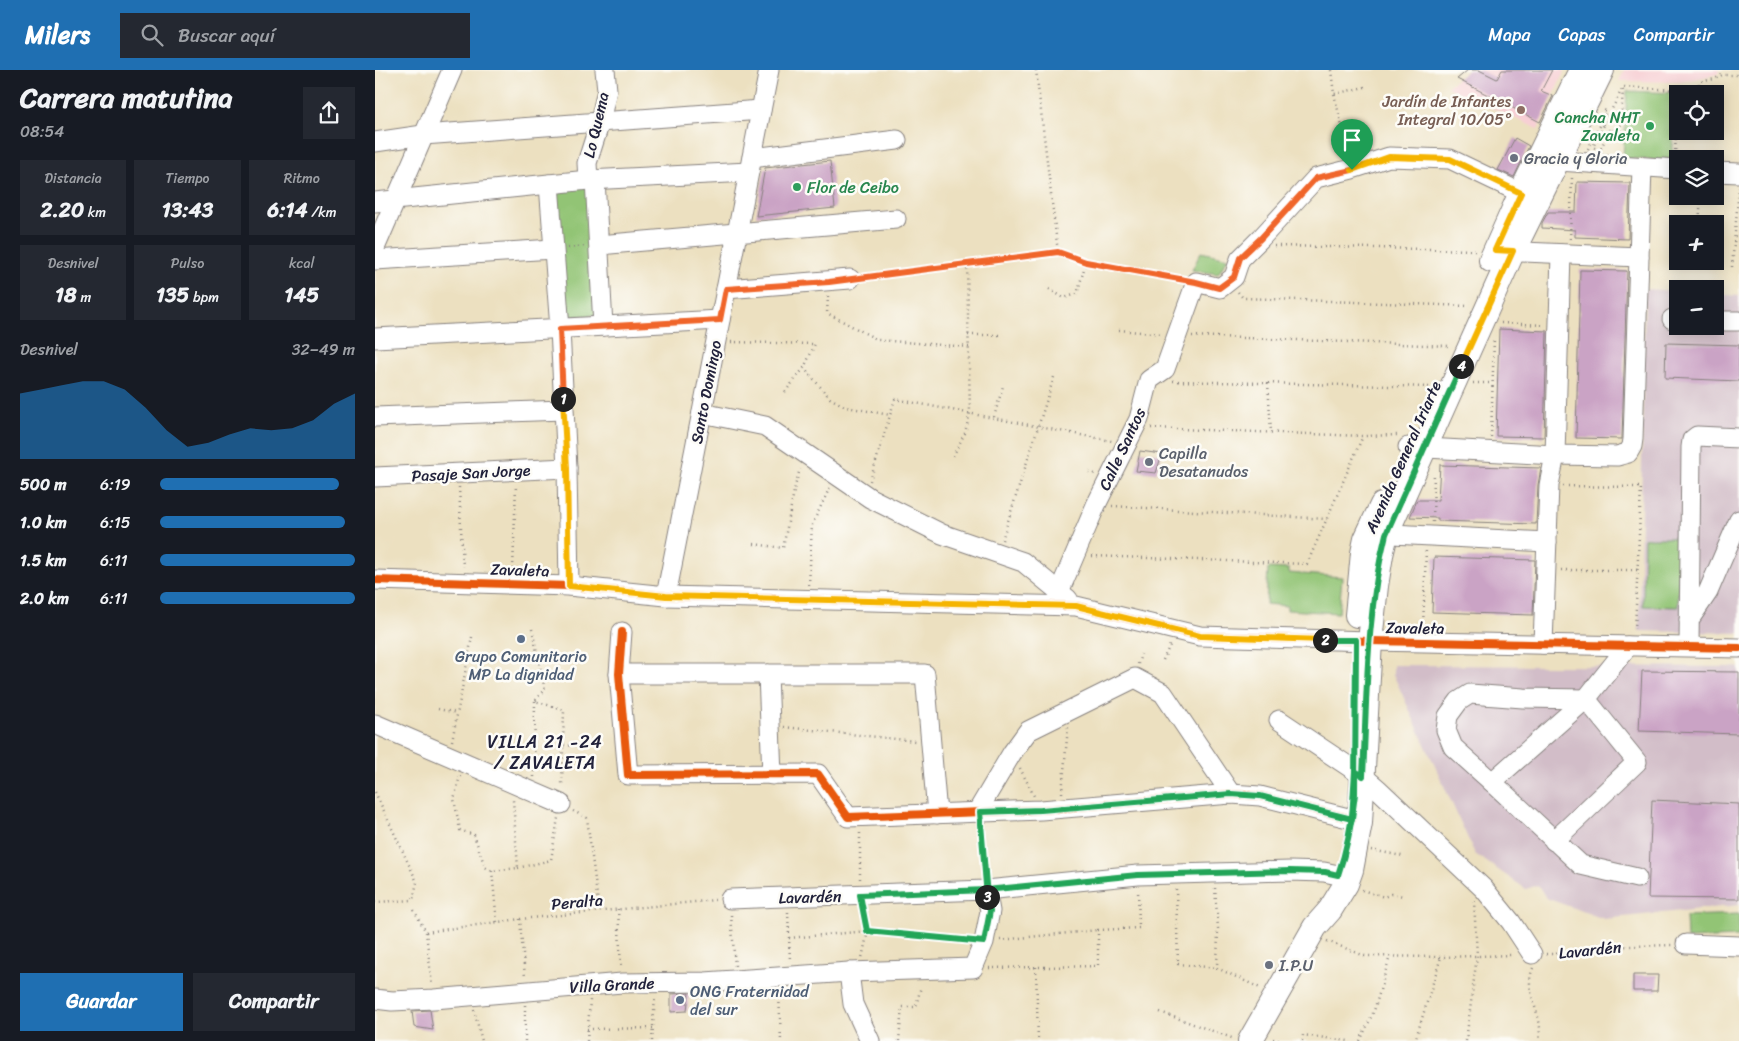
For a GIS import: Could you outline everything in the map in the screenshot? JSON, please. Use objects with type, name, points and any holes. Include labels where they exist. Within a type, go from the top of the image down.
[{"type":"main road","name":"Avenida General Iriarte","points":[[1504,251],[1547,160],[1581,70]]},
{"type":"main road","name":"Avenida General Iriarte","points":[[1250,1041],[1313,931],[1331,910],[1356,848],[1360,823],[1359,773],[1363,641],[1361,565],[1366,539],[1378,533],[1482,317],[1521,193],[1547,160],[1602,70]]},
{"type":"main road","name":"Avenida General Iriarte","points":[[1420,444],[1434,388],[1453,346],[1482,317]]},
{"type":"main road","name":"Avenida General Iriarte","points":[[1342,879],[1359,773]]},
{"type":"street","points":[[375,248],[452,70]]},
{"type":"street","name":"Lo Quema","points":[[603,326],[599,245],[591,179],[587,163],[600,122],[607,90],[605,70]]},
{"type":"street","name":"Santo Domingo","points":[[666,596],[769,70]]},
{"type":"street","points":[[375,142],[423,135],[761,110]]},
{"type":"street","points":[[375,202],[591,179],[750,165],[897,140]]},
{"type":"street","points":[[1149,380],[1165,370],[1196,282],[1219,288],[1234,277],[1240,258],[1316,178],[1352,170],[1389,157],[1450,159],[1521,193]]},
{"type":"street","points":[[1547,160],[1669,169]]},
{"type":"street","points":[[1420,444],[1555,455],[1622,456],[1631,450],[1633,439],[1642,167]]},
{"type":"street","points":[[1724,172],[1739,173]]},
{"type":"street","points":[[549,184],[560,329],[567,468],[569,586]]},
{"type":"street","points":[[599,245],[896,219]]},
{"type":"street","points":[[375,260],[553,249]]},
{"type":"street","points":[[1504,251],[1639,257]]},
{"type":"street","points":[[1543,644],[1549,485],[1555,455],[1559,325],[1565,254]]},
{"type":"street","points":[[726,289],[850,280]]},
{"type":"street","points":[[375,338],[720,320]]},
{"type":"street","points":[[1724,321],[1739,322]]},
{"type":"street","name":"Calle Santos","points":[[1059,592],[1095,505],[1139,419],[1149,380]]},
{"type":"street","points":[[375,417],[563,410]]},
{"type":"street","points":[[701,413],[765,426],[865,495],[942,534],[1023,562],[1076,606]]},
{"type":"street","points":[[1689,646],[1691,447],[1693,440],[1697,436],[1739,438]]},
{"type":"street","name":"Pasaje San Jorge","points":[[375,477],[567,468]]},
{"type":"street","points":[[1689,620],[1708,592],[1739,520]]},
{"type":"street","points":[[1378,533],[1547,542]]},
{"type":"street","name":"Zavaleta","points":[[375,580],[569,586],[666,596],[1076,606],[1200,636],[1543,644],[1631,638],[1689,646],[1739,648]]},
{"type":"street","points":[[622,632],[619,674],[628,775],[818,774],[847,817],[1041,810],[1231,794],[1260,796],[1352,819]]},
{"type":"street","points":[[1492,782],[1585,699],[1631,638]]},
{"type":"street","points":[[619,674],[925,674],[937,814]]},
{"type":"street","points":[[768,674],[772,775]]},
{"type":"street","points":[[979,812],[1028,731],[1135,678],[1163,693],[1231,794]]},
{"type":"street","points":[[1554,841],[1637,762],[1585,699],[1523,698],[1470,694],[1459,701],[1448,716],[1446,730],[1453,747],[1492,782],[1554,841],[1581,865],[1637,878]]},
{"type":"street","points":[[1279,720],[1359,773],[1484,889],[1511,922],[1533,961]]},
{"type":"street","points":[[375,724],[561,804]]},
{"type":"street","name":"Lavardén","points":[[730,899],[986,890],[1138,875],[1213,872],[1311,871],[1331,873],[1342,879]]},
{"type":"street","points":[[973,968],[984,942],[990,911],[986,890]]},
{"type":"street","points":[[1686,944],[1739,946]]},
{"type":"street","name":"Villa Grande","points":[[375,999],[392,1001],[434,999],[622,983],[705,982],[854,972],[973,968]]},
{"type":"street","points":[[854,972],[853,1004],[869,1041]]},
{"type":"path","points":[[1036,70],[1058,252]]},
{"type":"path","points":[[1331,70],[1333,94],[1352,170]]},
{"type":"path","points":[[1699,85],[1699,82],[1715,80],[1722,75],[1739,75]]},
{"type":"path","points":[[1333,94],[1365,87]]},
{"type":"path","points":[[1623,87],[1669,90]]},
{"type":"path","points":[[1565,254],[1573,172],[1581,163],[1623,87]]},
{"type":"path","points":[[1607,111],[1593,147],[1600,150],[1611,128],[1621,133],[1623,87]]},
{"type":"path","points":[[1733,267],[1739,183]]},
{"type":"path","points":[[553,249],[599,245]]},
{"type":"path","points":[[1253,246],[1504,251]]},
{"type":"path","points":[[850,280],[1058,252],[1086,262],[1196,282]]},
{"type":"path","points":[[1049,289],[1065,298],[1077,294],[1086,262]]},
{"type":"path","points":[[953,456],[965,433],[970,413],[967,264]]},
{"type":"path","points":[[1230,280],[1243,298],[1559,325]]},
{"type":"path","points":[[829,282],[827,313],[878,340],[969,347]]},
{"type":"path","points":[[1482,317],[1490,451]]},
{"type":"path","points":[[1119,330],[1177,336],[1453,346]]},
{"type":"path","points":[[968,335],[1003,335]]},
{"type":"path","points":[[716,342],[815,344],[804,368],[785,392]]},
{"type":"path","points":[[804,368],[830,398],[846,407],[890,415]]},
{"type":"path","points":[[998,553],[1054,377]]},
{"type":"path","points":[[1149,380],[1434,388]]},
{"type":"path","points":[[1268,383],[1271,432]]},
{"type":"path","points":[[994,418],[1003,386]]},
{"type":"path","points":[[865,495],[895,399],[1038,426],[1130,436],[1271,432],[1363,436],[1420,444],[1429,536],[1422,642]]},
{"type":"path","points":[[1075,555],[1307,564],[1363,436]]},
{"type":"path","points":[[754,544],[783,548],[795,486],[805,453]]},
{"type":"path","points":[[513,583],[516,471]]},
{"type":"path","points":[[459,473],[463,582]]},
{"type":"path","points":[[809,600],[812,525],[836,475]]},
{"type":"path","points":[[1549,485],[1641,487],[1631,638]]},
{"type":"path","points":[[1095,505],[1327,519]]},
{"type":"path","points":[[1545,570],[1637,570]]},
{"type":"path","points":[[532,629],[545,690],[535,701],[534,793]]},
{"type":"path","points":[[472,637],[457,713],[457,759],[454,799],[460,830],[474,835],[485,867],[492,871],[518,868],[551,860],[561,804],[564,745],[563,710],[535,701]]},
{"type":"path","points":[[439,709],[457,713]]},
{"type":"path","points":[[1061,808],[1070,710]]},
{"type":"path","points":[[770,725],[931,743]]},
{"type":"path","points":[[564,745],[592,746]]},
{"type":"path","points":[[1013,753],[1041,810]]},
{"type":"path","points":[[512,783],[518,868]]},
{"type":"path","points":[[375,792],[417,882],[413,900],[375,902]]},
{"type":"path","points":[[561,804],[587,818],[599,911]]},
{"type":"path","points":[[979,812],[986,890]]},
{"type":"path","points":[[854,972],[867,931],[860,895],[860,817]]},
{"type":"path","points":[[1356,848],[1402,856]]},
{"type":"path","points":[[492,871],[497,922]]},
{"type":"path","points":[[1213,872],[1218,928],[1217,968]]},
{"type":"path","points":[[789,938],[867,931],[984,942],[1098,930],[1139,928],[1138,875]]},
{"type":"path","points":[[1175,875],[1178,964],[1217,968],[1276,995]]},
{"type":"path","points":[[1342,879],[1384,896],[1391,894],[1404,896]]},
{"type":"path","points":[[781,1041],[789,938],[788,898]]},
{"type":"path","points":[[1466,1041],[1477,956],[1474,898]]},
{"type":"path","points":[[730,899],[736,980]]},
{"type":"path","points":[[618,909],[622,983]]},
{"type":"path","points":[[414,910],[426,932],[434,999]]},
{"type":"path","points":[[520,919],[526,990],[525,1041]]},
{"type":"path","points":[[973,968],[1098,966],[1098,930]]},
{"type":"path","points":[[1360,1041],[1374,1011],[1390,956]]},
{"type":"path","points":[[1420,1041],[1416,1040],[1441,957]]},
{"type":"path","points":[[1533,961],[1529,977],[1540,1024],[1539,1041]]},
{"type":"path","points":[[1036,967],[1038,1041]]},
{"type":"path","points":[[899,1041],[902,1007],[915,1007],[926,970]]},
{"type":"path","points":[[652,1041],[656,983]]},
{"type":"path","points":[[587,1041],[591,986]]},
{"type":"path","points":[[471,996],[483,1041]]},
{"type":"path","points":[[1160,1012],[1241,1041]]},
{"type":"path","points":[[587,1029],[653,1028]]},
{"type":"path","points":[[1302,1041],[1303,1036],[1349,1041]]},
{"type":"shaded area","name":"Jardín de Infantes Integral 10/05°","points":[[1468,70],[1565,70],[1538,129],[1447,87]]},
{"type":"shaded area","points":[[1624,70],[1719,70],[1718,74],[1681,82],[1619,81]]},
{"type":"shaded area","points":[[1645,289],[1669,290],[1669,335],[1724,335],[1724,295],[1739,296],[1739,633],[1639,631]]},
{"type":"shaded area","points":[[1393,665],[1739,667],[1739,905],[1604,919],[1546,898],[1538,885],[1526,889],[1475,854],[1393,674]]},
{"type":"green space","name":"Cancha NHT Zavaleta","points":[[1627,91],[1669,93],[1669,140],[1673,140],[1673,150],[1669,150],[1669,161],[1623,158]]},
{"type":"green space","points":[[592,185],[599,315],[564,317],[555,188]]},
{"type":"green space","points":[[1201,252],[1228,258],[1218,274],[1192,270]]},
{"type":"green space","points":[[1644,538],[1679,538],[1678,607],[1643,606]]},
{"type":"green space","points":[[1268,568],[1289,569],[1289,573],[1342,577],[1339,613],[1287,610],[1287,606],[1266,604]]},
{"type":"green space","points":[[1739,914],[1739,937],[1687,939],[1686,916]]},
{"type":"building","name":"Jardín de Infantes Integral 10/05°","points":[[1468,70],[1479,70],[1497,79],[1502,70],[1552,70],[1541,91],[1553,96],[1540,122],[1457,79]]},
{"type":"building","name":"Gracia y Gloria","points":[[1515,138],[1529,146],[1514,177],[1498,170]]},
{"type":"building","name":"Flor de Ceibo","points":[[830,161],[835,208],[756,216],[765,168]]},
{"type":"building","points":[[1577,182],[1630,183],[1628,239],[1575,237],[1575,230],[1542,228],[1542,223],[1548,212],[1576,212]]},
{"type":"building","points":[[1580,270],[1627,271],[1622,439],[1576,438]]},
{"type":"building","points":[[1499,329],[1547,331],[1544,437],[1496,436]]},
{"type":"building","points":[[1666,343],[1739,345],[1739,381],[1665,378]]},
{"type":"building","name":"Capilla Desatanudos","points":[[1140,451],[1162,454],[1156,473],[1136,471]]},
{"type":"building","points":[[1440,465],[1541,468],[1536,524],[1438,521],[1438,518],[1410,517],[1417,500],[1438,500]]},
{"type":"building","points":[[1434,557],[1535,560],[1533,615],[1432,612]]},
{"type":"building","points":[[1642,671],[1739,672],[1739,734],[1639,731]]},
{"type":"building","points":[[1652,800],[1739,804],[1739,899],[1648,898]]},
{"type":"building","points":[[1633,975],[1658,975],[1657,991],[1633,991]]},
{"type":"building","name":"ONG Fraternidad del sur","points":[[689,993],[687,1011],[671,1012],[671,994]]},
{"type":"building","points":[[430,1010],[433,1030],[414,1027],[412,1011]]},
{"type":"cycle path","points":[[375,580],[569,586],[666,596],[1076,606],[1200,636],[1739,648]]},
{"type":"cycle path","points":[[622,632],[619,674],[628,775],[818,774],[848,817],[1041,810],[1231,794],[1260,796],[1352,819]]},
{"type":"place","name":"Jardín de Infantes Integral 10/05°","points":[[1521,110]]},
{"type":"place","name":"Cancha NHT Zavaleta","points":[[1650,126]]},
{"type":"place","name":"Gracia y Gloria","points":[[1514,158]]},
{"type":"place","name":"Flor de Ceibo","points":[[797,187]]},
{"type":"place","name":"Capilla Desatanudos","points":[[1149,462]]},
{"type":"place","name":"Grupo Comunitario MP La dignidad","points":[[521,639]]},
{"type":"place","name":"I.P.U","points":[[1269,965]]},
{"type":"place","name":"ONG Fraternidad del sur","points":[[680,1000]]},
{"type":"district","name":"VILLA 21 -24 / ZAVALETA","points":[[545,752]]},
{"type":"route","points":[[1352,170],[1316,178],[1240,258],[1234,277],[1219,288],[1086,262],[1058,252],[829,282],[726,289],[720,320],[560,329],[567,468],[569,586],[666,596],[1076,606],[1200,636],[1356,640],[1355,771],[1355,794],[1352,819],[1347,847],[1338,875],[1311,871],[1138,875],[986,890],[860,895],[867,931],[984,942],[990,911],[986,890],[980,812],[1041,810],[1245,794],[1352,819],[1355,771],[1363,776],[1370,641],[1376,586],[1386,534],[1513,251],[1495,250],[1521,193],[1450,159],[1389,157],[1352,170]]}]
